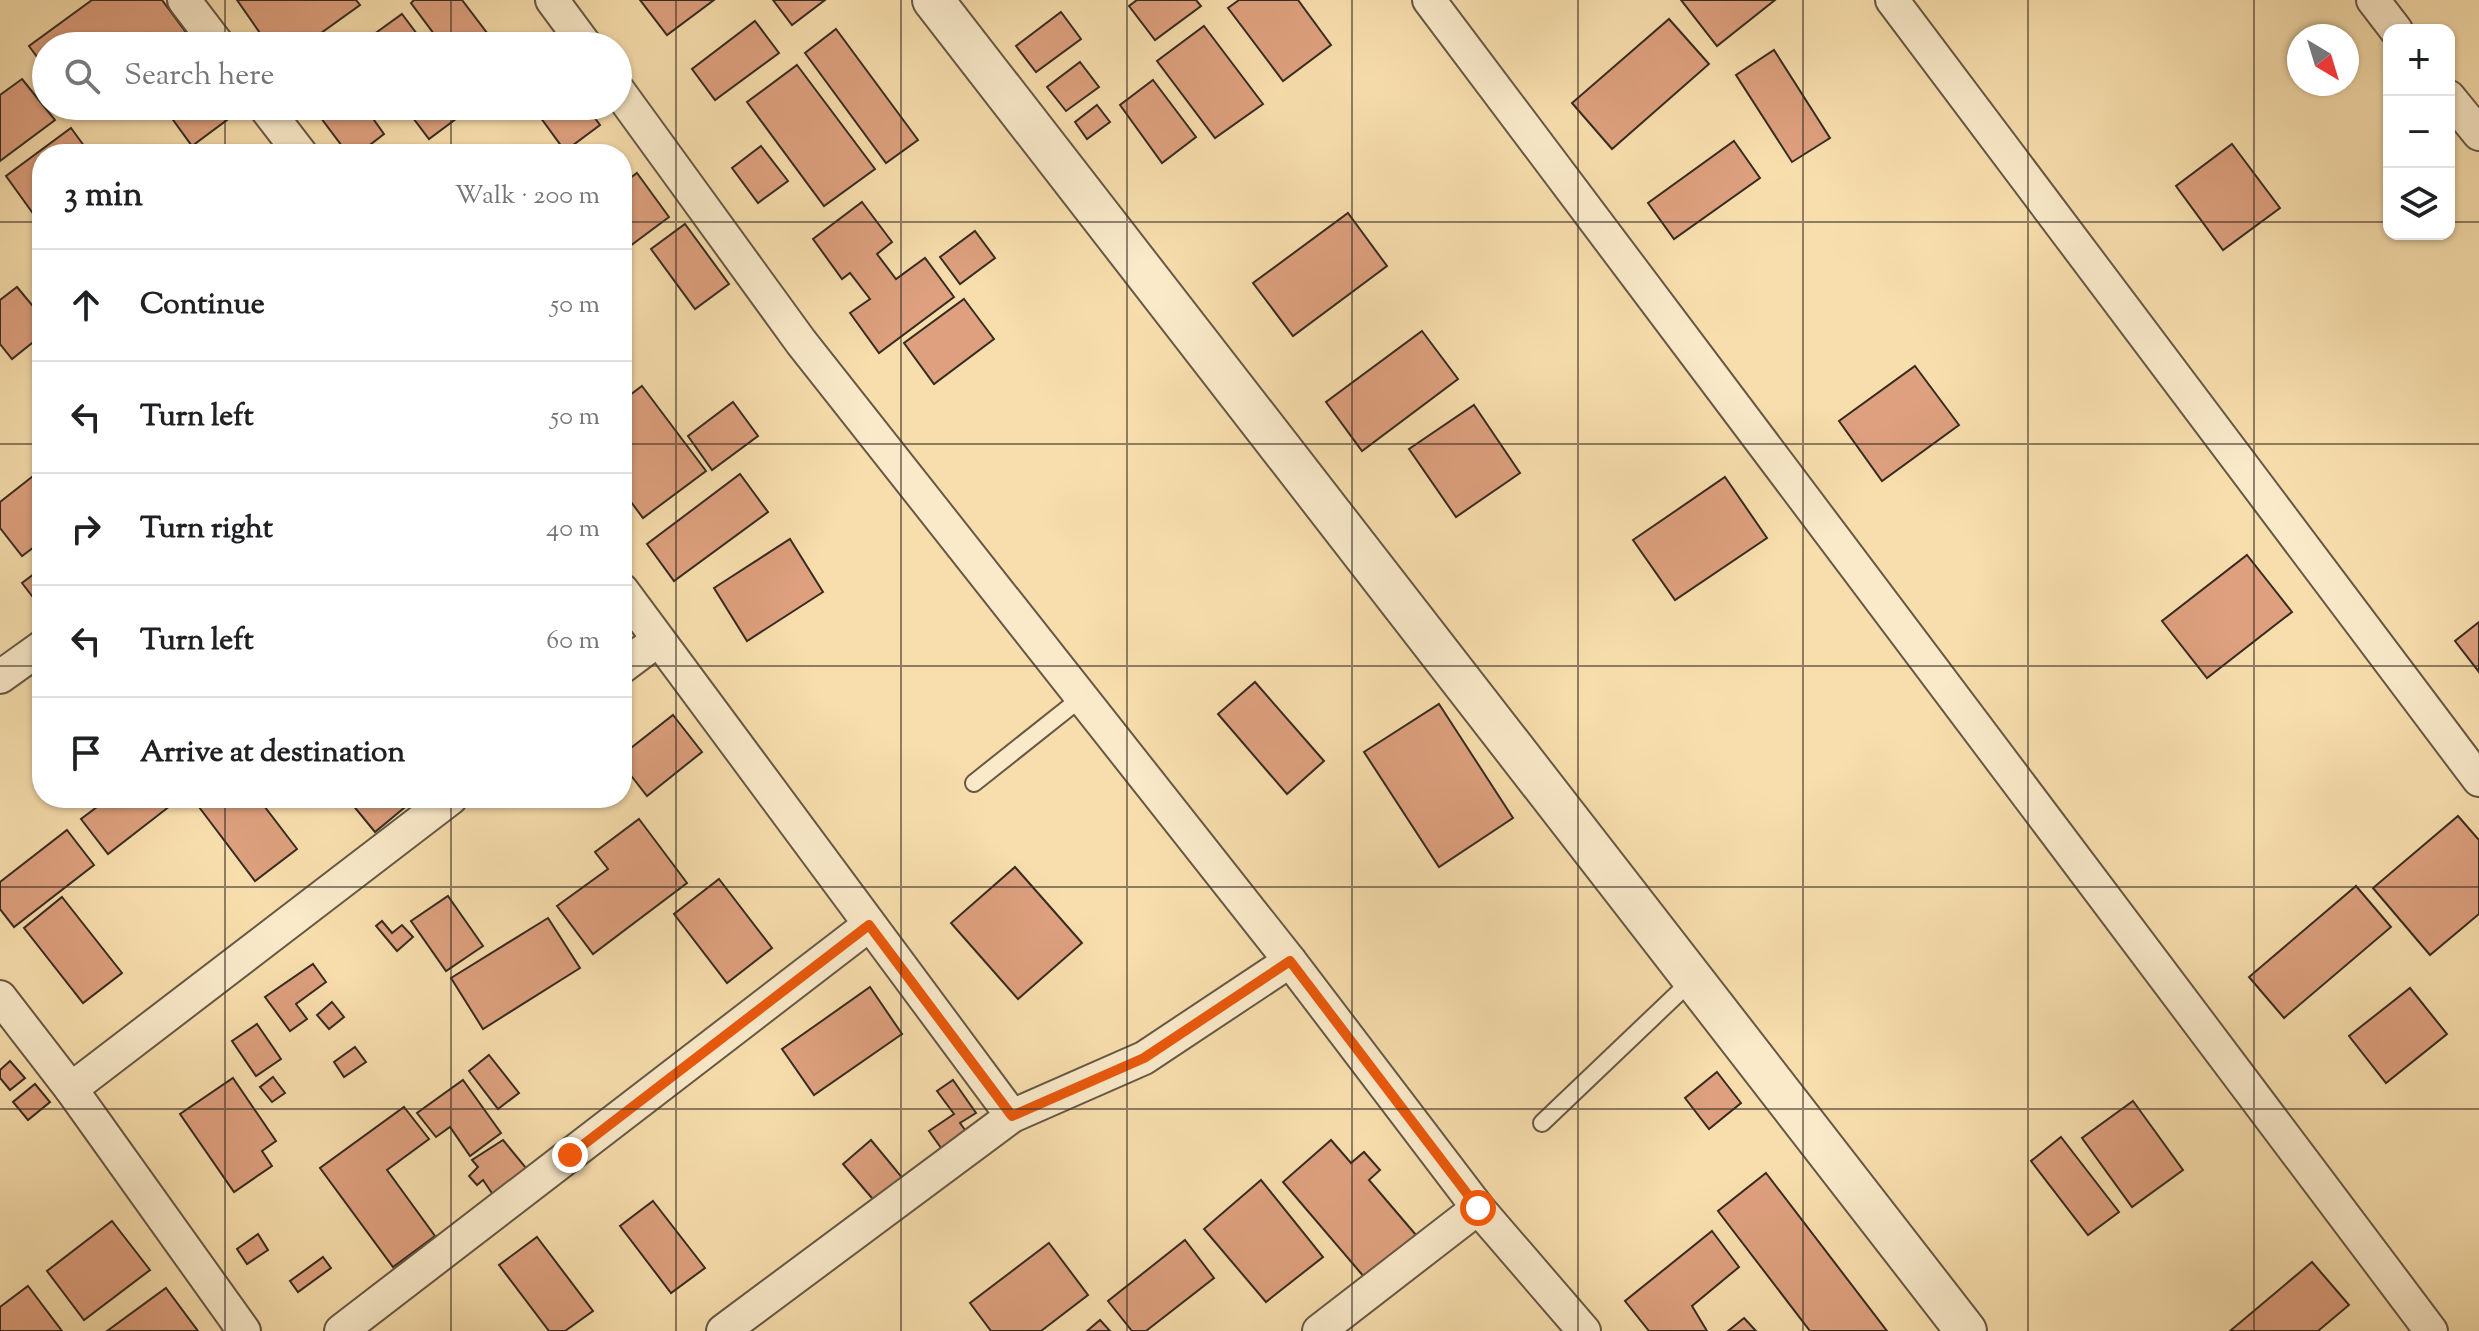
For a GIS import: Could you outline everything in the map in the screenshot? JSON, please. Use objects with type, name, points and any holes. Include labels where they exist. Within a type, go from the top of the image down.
[{"type":"street","points":[[184,0],[208,32]]},
{"type":"street","points":[[552,0],[576,32]]},
{"type":"street","points":[[933,0],[1966,1331]]},
{"type":"street","points":[[1429,0],[2431,1331]]},
{"type":"street","points":[[1892,0],[2479,780]]},
{"type":"street","points":[[2373,0],[2391,24]]},
{"type":"street","points":[[632,109],[801,342],[1290,961],[1478,1208],[1584,1331]]},
{"type":"street","points":[[275,120],[293,144]]},
{"type":"street","points":[[632,604],[1012,1116]]},
{"type":"street","points":[[632,660],[658,640]]},
{"type":"street","points":[[0,677],[32,654]]},
{"type":"street","points":[[71,1089],[438,808]]},
{"type":"street","points":[[341,1331],[869,925]]},
{"type":"street","points":[[723,1331],[1012,1116],[1144,1058],[1290,961]]},
{"type":"street","points":[[0,997],[71,1089],[244,1331]]},
{"type":"street","points":[[1319,1331],[1478,1208]]},
{"type":"lane","points":[[974,783],[1081,698]]},
{"type":"lane","points":[[1542,1123],[1693,979]]},
{"type":"building","points":[[92,0],[162,0],[186,32],[48,32]]},
{"type":"building","points":[[237,0],[356,0],[360,5],[322,32],[259,32]]},
{"type":"building","points":[[414,0],[462,0],[486,32],[433,32],[411,3]]},
{"type":"building","points":[[640,0],[714,0],[667,35]]},
{"type":"building","points":[[773,0],[825,0],[792,25]]},
{"type":"building","points":[[1137,0],[1196,0],[1201,6],[1155,40],[1129,6]]},
{"type":"building","points":[[1239,0],[1298,0],[1331,45],[1283,81],[1228,8]]},
{"type":"building","points":[[1681,0],[1775,0],[1717,46]]},
{"type":"building","points":[[1061,12],[1081,39],[1036,72],[1016,46]]},
{"type":"building","points":[[402,14],[416,32],[377,32]]},
{"type":"building","points":[[1669,19],[1709,64],[1612,149],[1572,103]]},
{"type":"building","points":[[755,21],[779,53],[715,100],[692,69]]},
{"type":"building","points":[[1204,26],[1263,104],[1215,138],[1157,61]]},
{"type":"building","points":[[836,29],[918,140],[886,163],[805,53]]},
{"type":"building","points":[[1774,50],[1830,138],[1792,162],[1736,75]]},
{"type":"building","points":[[1080,62],[1099,87],[1066,111],[1047,87]]},
{"type":"building","points":[[797,65],[875,169],[824,206],[747,102]]},
{"type":"building","points":[[22,79],[32,91],[32,120],[55,120],[0,161],[0,95]]},
{"type":"building","points":[[1153,80],[1196,137],[1162,163],[1120,105]]},
{"type":"building","points":[[1097,105],[1110,122],[1087,139],[1075,122]]},
{"type":"building","points":[[173,120],[227,120],[195,144],[191,144]]},
{"type":"building","points":[[322,120],[374,120],[384,134],[371,144],[340,144]]},
{"type":"building","points":[[415,120],[455,120],[429,139]]},
{"type":"building","points":[[542,120],[596,120],[600,125],[574,144],[560,144]]},
{"type":"building","points":[[71,128],[83,144],[49,144]]},
{"type":"building","points":[[1734,141],[1760,178],[1674,239],[1648,203]]},
{"type":"building","points":[[2232,144],[2280,208],[2223,250],[2176,186]]},
{"type":"building","points":[[761,146],[788,181],[758,203],[732,168]]},
{"type":"building","points":[[32,157],[32,212],[6,176]]},
{"type":"building","points":[[637,173],[669,217],[632,245],[632,177]]},
{"type":"building","points":[[862,202],[892,242],[877,254],[896,279],[925,258],[954,297],[879,353],[850,313],[870,299],[850,273],[842,279],[813,239]]},
{"type":"building","points":[[1348,213],[1387,266],[1293,336],[1253,283]]},
{"type":"building","points":[[685,224],[729,284],[695,309],[651,249]]},
{"type":"building","points":[[975,231],[995,258],[960,284],[940,257]]},
{"type":"building","points":[[17,287],[32,305],[32,343],[12,359],[0,344],[0,300]]},
{"type":"building","points":[[964,299],[994,339],[934,384],[904,343]]},
{"type":"building","points":[[1422,331],[1458,379],[1362,451],[1326,402]]},
{"type":"building","points":[[1915,366],[1959,425],[1882,481],[1839,421]]},
{"type":"building","points":[[642,386],[706,471],[643,518],[632,503],[632,394]]},
{"type":"building","points":[[733,402],[758,436],[712,470],[688,436]]},
{"type":"building","points":[[1474,405],[1520,473],[1456,517],[1409,449]]},
{"type":"building","points":[[740,474],[768,512],[674,581],[647,544]]},
{"type":"building","points":[[32,477],[32,548],[22,556],[0,528],[0,502]]},
{"type":"building","points":[[1725,477],[1767,538],[1675,600],[1633,540]]},
{"type":"building","points":[[790,539],[823,592],[747,641],[714,588]]},
{"type":"building","points":[[2247,555],[2292,612],[2207,678],[2162,621]]},
{"type":"building","points":[[32,576],[32,596],[22,583]]},
{"type":"building","points":[[2479,622],[2479,672],[2455,641]]},
{"type":"building","points":[[1255,682],[1324,761],[1287,794],[1218,714]]},
{"type":"building","points":[[1439,704],[1513,818],[1439,867],[1364,752]]},
{"type":"building","points":[[673,715],[702,752],[647,796],[632,777],[632,747]]},
{"type":"building","points":[[96,808],[167,808],[108,854],[81,819]]},
{"type":"building","points":[[200,808],[266,808],[297,849],[255,881]]},
{"type":"building","points":[[355,808],[404,808],[375,832]]},
{"type":"building","points":[[2458,816],[2479,840],[2479,914],[2430,955],[2373,888]]},
{"type":"building","points":[[639,819],[687,883],[593,954],[557,906],[608,869],[595,852]]},
{"type":"building","points":[[67,830],[94,865],[14,927],[0,909],[0,882]]},
{"type":"building","points":[[1015,867],[1082,943],[1018,999],[951,923]]},
{"type":"building","points":[[719,879],[772,948],[727,983],[674,914]]},
{"type":"building","points":[[2356,886],[2391,927],[2284,1018],[2249,977]]},
{"type":"building","points":[[448,896],[483,946],[446,971],[411,921]]},
{"type":"building","points":[[62,897],[122,973],[83,1003],[24,928]]},
{"type":"building","points":[[548,918],[580,968],[483,1029],[451,978]]},
{"type":"building","points":[[382,921],[392,933],[402,925],[413,937],[397,951],[376,926]]},
{"type":"building","points":[[313,964],[326,982],[296,1004],[307,1019],[290,1031],[265,997]]},
{"type":"building","points":[[870,987],[902,1034],[814,1095],[782,1049]]},
{"type":"building","points":[[2410,988],[2447,1034],[2386,1083],[2349,1036]]},
{"type":"building","points":[[332,1002],[344,1017],[329,1029],[317,1015]]},
{"type":"building","points":[[257,1024],[281,1059],[256,1076],[232,1041]]},
{"type":"building","points":[[355,1047],[366,1062],[344,1077],[334,1062]]},
{"type":"building","points":[[489,1055],[519,1093],[498,1109],[469,1071]]},
{"type":"building","points":[[10,1061],[25,1078],[10,1090],[0,1078],[0,1070]]},
{"type":"building","points":[[1717,1072],[1741,1103],[1709,1129],[1685,1098]]},
{"type":"building","points":[[273,1077],[285,1093],[272,1102],[260,1087]]},
{"type":"building","points":[[233,1078],[276,1141],[262,1151],[272,1166],[234,1192],[180,1114]]},
{"type":"building","points":[[463,1080],[501,1133],[470,1156],[450,1127],[436,1137],[417,1113]]},
{"type":"building","points":[[953,1080],[976,1113],[960,1123],[968,1134],[944,1152],[929,1131],[954,1114],[937,1091]]},
{"type":"building","points":[[35,1084],[50,1102],[28,1120],[13,1102]]},
{"type":"building","points":[[2133,1101],[2183,1170],[2132,1207],[2082,1138]]},
{"type":"building","points":[[404,1107],[429,1139],[387,1170],[435,1236],[393,1267],[320,1168]]},
{"type":"building","points":[[2061,1137],[2119,1212],[2088,1235],[2031,1161]]},
{"type":"building","points":[[503,1140],[531,1174],[498,1202],[483,1180],[477,1185],[469,1176],[478,1167],[472,1160]]},
{"type":"building","points":[[871,1140],[905,1181],[877,1204],[843,1164]]},
{"type":"building","points":[[1331,1140],[1351,1163],[1364,1152],[1380,1170],[1369,1180],[1416,1235],[1365,1278],[1283,1182]]},
{"type":"building","points":[[1766,1173],[1887,1331],[1810,1331],[1718,1211]]},
{"type":"building","points":[[1261,1180],[1323,1257],[1266,1302],[1204,1229]]},
{"type":"building","points":[[653,1201],[705,1268],[671,1293],[620,1226]]},
{"type":"building","points":[[112,1221],[150,1270],[84,1320],[47,1271]]},
{"type":"building","points":[[1712,1231],[1739,1267],[1692,1306],[1707,1331],[1649,1331],[1625,1301]]},
{"type":"building","points":[[258,1234],[268,1250],[247,1264],[237,1249]]},
{"type":"building","points":[[537,1237],[593,1311],[565,1331],[549,1331],[499,1265]]},
{"type":"building","points":[[1185,1240],[1214,1278],[1146,1331],[1132,1331],[1108,1301]]},
{"type":"building","points":[[1049,1243],[1088,1295],[1041,1331],[991,1331],[970,1303]]},
{"type":"building","points":[[323,1257],[331,1268],[298,1292],[290,1281]]},
{"type":"building","points":[[2312,1262],[2349,1305],[2318,1331],[2230,1331]]},
{"type":"building","points":[[28,1286],[62,1331],[0,1331],[0,1307]]},
{"type":"building","points":[[166,1288],[198,1331],[107,1331]]},
{"type":"building","points":[[1744,1318],[1756,1331],[1728,1331]]},
{"type":"building","points":[[1100,1320],[1110,1331],[1087,1331]]},
{"type":"route","points":[[570,1155],[869,925],[1012,1116],[1144,1058],[1192,1029],[1290,961],[1478,1208]]}]
